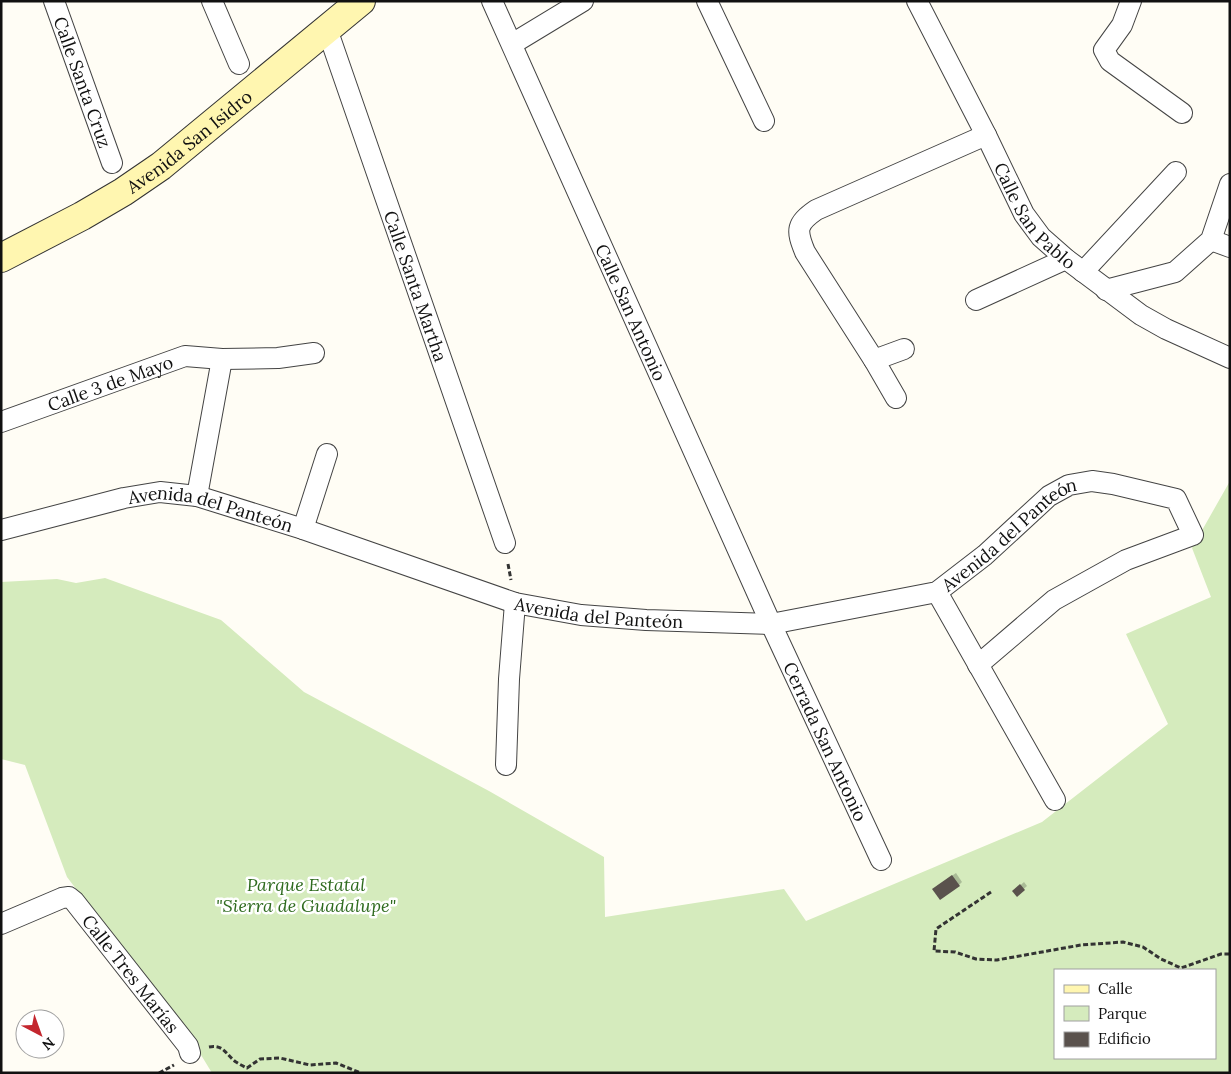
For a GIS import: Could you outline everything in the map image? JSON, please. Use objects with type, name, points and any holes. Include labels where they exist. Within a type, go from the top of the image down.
[{"type":"street","name":"Calle Santa Cruz","points":[[54,1],[112,164]]},
{"type":"street","points":[[212,1],[239,64]]},
{"type":"street","name":"Avenida San Isidro","points":[[1,258],[82,216],[123,192],[161,166],[360,1]]},
{"type":"street","name":"Calle San Antonio","points":[[492,1],[771,624]]},
{"type":"street","points":[[512,44],[583,1]]},
{"type":"street","points":[[707,1],[764,122]]},
{"type":"street","name":"Calle San Pablo","points":[[918,1],[1024,214],[1041,237],[1082,272],[1141,314],[1166,329],[1230,358]]},
{"type":"street","points":[[1131,1],[1122,25],[1104,50],[1110,61],[1182,113]]},
{"type":"street","name":"Calle Santa Martha","points":[[327,29],[505,543]]},
{"type":"street","points":[[896,398],[805,252],[798,235],[803,219],[816,210],[986,136]]},
{"type":"street","points":[[1082,272],[1176,172]]},
{"type":"street","points":[[1106,290],[1175,272],[1211,240],[1230,184]]},
{"type":"street","points":[[1211,240],[1230,247]]},
{"type":"street","points":[[976,300],[1066,259]]},
{"type":"street","points":[[874,360],[904,349]]},
{"type":"street","name":"Calle 3 de Mayo","points":[[1,422],[185,356],[222,359],[278,358],[314,353]]},
{"type":"street","points":[[197,496],[222,359]]},
{"type":"street","points":[[303,529],[327,454]]},
{"type":"street","name":"Avenida del Panteón","points":[[1,530],[124,498],[160,492],[197,496],[303,529],[514,603],[582,615],[628,619],[771,624],[938,592],[984,555],[1049,496],[1070,485],[1092,481],[1176,499],[1193,535],[1126,560],[1054,600],[978,665]]},
{"type":"street","points":[[938,592],[1055,800]]},
{"type":"street","points":[[506,764],[514,603]]},
{"type":"street","name":"Cerrada San Antonio","points":[[771,624],[881,860]]},
{"type":"street","name":"Calle Tres Marías","points":[[1,924],[62,898],[69,897],[188,1046],[190,1053]]},
{"type":"path","points":[[505,543],[514,603]]},
{"type":"path","points":[[991,892],[936,929],[934,951],[955,952],[976,959],[997,960],[1080,945],[1123,942],[1143,947],[1161,959],[1181,968],[1221,954],[1230,954]]},
{"type":"path","points":[[190,1053],[206,1047],[216,1046],[224,1049],[235,1062],[247,1068],[260,1059],[280,1058],[310,1065],[336,1063],[361,1073]]},
{"type":"green space","name":"Parque Estatal \"Sierra de Guadalupe\"","points":[[1230,481],[1230,1073],[212,1073],[198,1050],[67,877],[25,765],[1,759],[1,582],[57,579],[76,583],[105,578],[221,620],[304,692],[489,791],[604,857],[605,917],[784,889],[806,921],[1042,822],[1168,724],[1126,634],[1211,597],[1192,548]]},
{"type":"building","points":[[952,875],[960,886],[940,900],[932,889]]},
{"type":"building","points":[[1020,884],[1025,890],[1017,897],[1012,891]]}]
